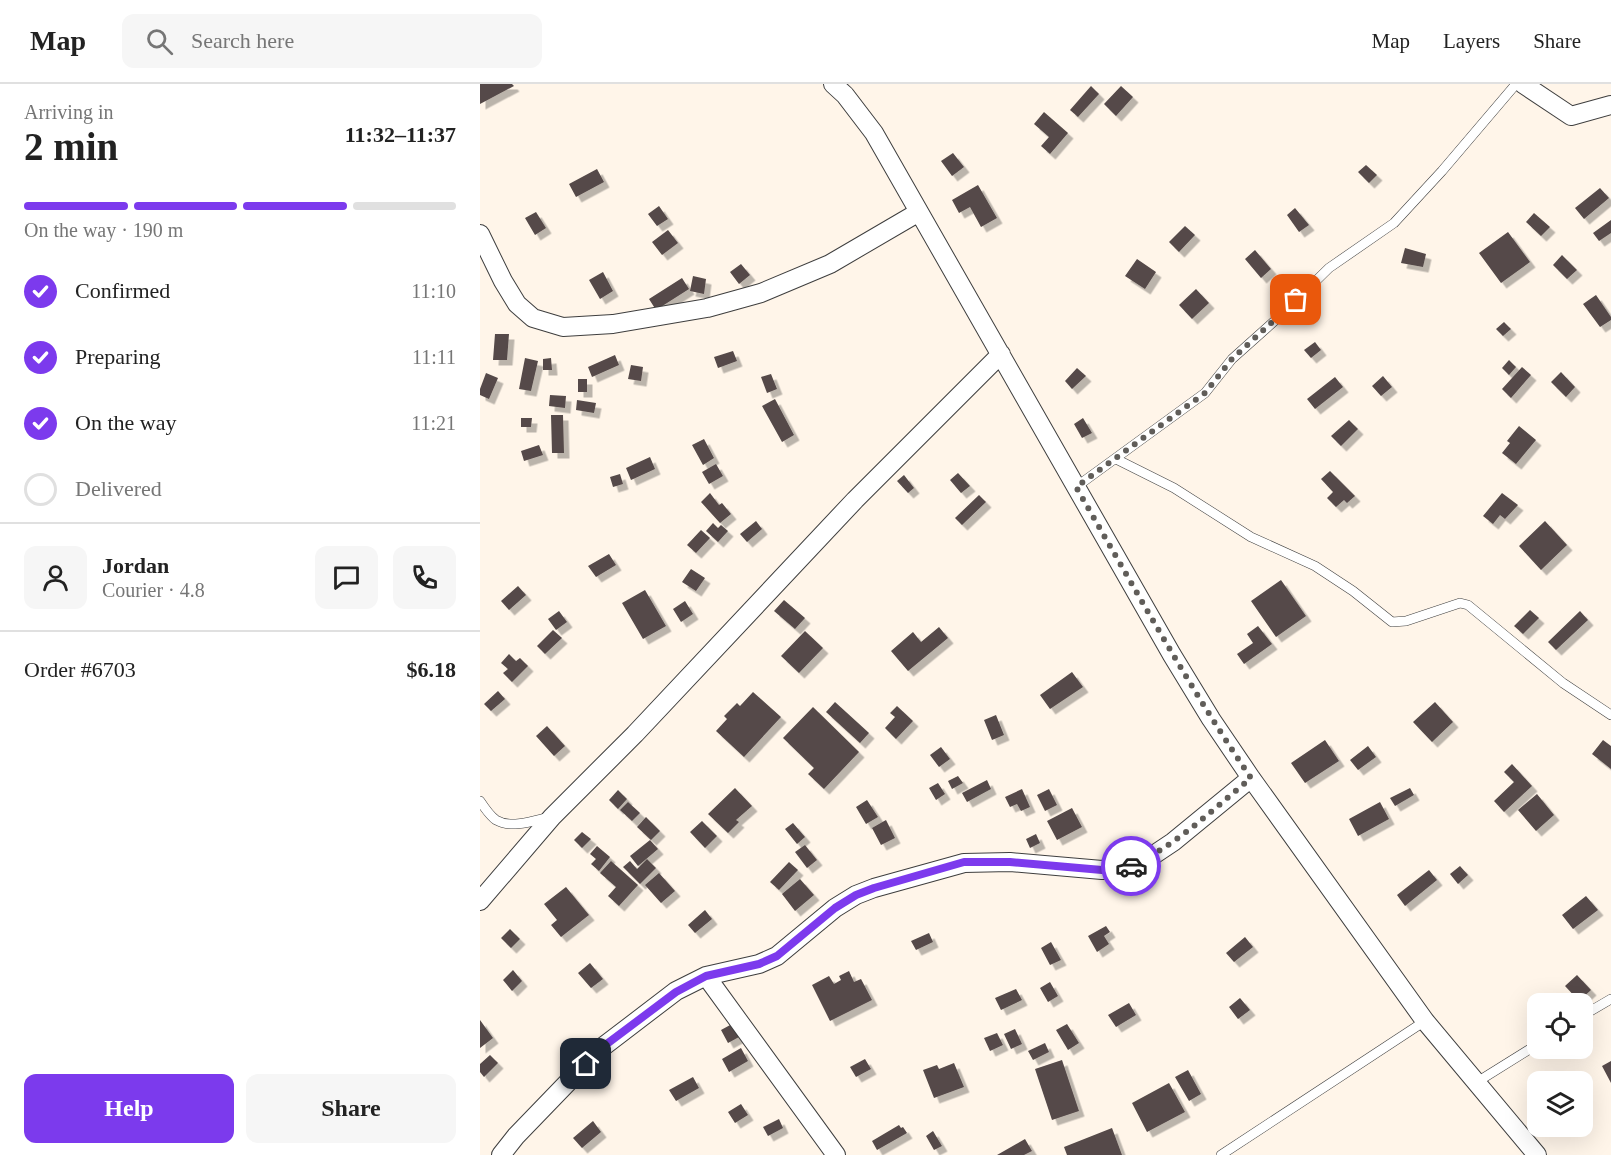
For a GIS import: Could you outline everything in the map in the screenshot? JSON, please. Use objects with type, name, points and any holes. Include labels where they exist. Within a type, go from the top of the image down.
[{"type":"street","points":[[833,84],[874,133],[1210,719],[1425,1021],[1537,1155]]},
{"type":"street","points":[[1523,84],[1571,116],[1611,105]]},
{"type":"street","points":[[480,234],[517,304],[533,318],[563,327],[603,325],[707,308],[761,293],[830,264],[919,212]]},
{"type":"street","points":[[480,901],[552,817],[635,734],[855,500],[1001,354]]},
{"type":"street","points":[[501,1155],[516,1136],[600,1049],[676,992],[706,976],[759,964],[777,956],[835,908],[856,895],[964,862],[1010,862],[1102,870],[1128,867],[1152,856],[1173,842],[1251,778]]},
{"type":"street","points":[[706,976],[836,1155]]},
{"type":"lane","points":[[1076,487],[1205,393],[1232,359],[1329,268],[1394,223],[1516,84]]},
{"type":"lane","points":[[1116,459],[1174,488],[1251,537],[1315,566],[1353,591],[1392,622],[1406,621],[1460,603],[1468,605],[1563,683],[1611,716]]},
{"type":"lane","points":[[480,801],[496,820],[512,824],[529,823],[552,817]]},
{"type":"lane","points":[[1593,1010],[1611,999]]},
{"type":"lane","points":[[1221,1155],[1425,1021]]},
{"type":"lane","points":[[1477,1082],[1527,1051]]},
{"type":"building","points":[[480,84],[512,84],[514,86],[480,104]]},
{"type":"building","points":[[1091,86],[1099,94],[1078,117],[1070,110]]},
{"type":"building","points":[[1121,86],[1133,97],[1116,116],[1104,104]]},
{"type":"building","points":[[1044,112],[1068,133],[1050,154],[1041,146],[1049,137],[1034,124]]},
{"type":"building","points":[[953,153],[964,167],[952,176],[941,161]]},
{"type":"building","points":[[1366,165],[1377,175],[1369,183],[1358,172]]},
{"type":"building","points":[[597,169],[604,182],[576,197],[569,184]]},
{"type":"building","points":[[978,185],[997,218],[981,227],[970,207],[959,213],[952,200]]},
{"type":"building","points":[[1600,188],[1609,198],[1584,219],[1575,208]]},
{"type":"building","points":[[659,206],[668,219],[657,226],[648,214]]},
{"type":"building","points":[[1295,208],[1309,225],[1299,232],[1287,215]]},
{"type":"building","points":[[536,212],[546,228],[535,235],[525,218]]},
{"type":"building","points":[[1534,213],[1550,227],[1541,236],[1526,222]]},
{"type":"building","points":[[1611,220],[1611,233],[1599,241],[1593,233]]},
{"type":"building","points":[[1185,226],[1195,235],[1179,252],[1169,242]]},
{"type":"building","points":[[668,230],[678,243],[662,255],[652,242]]},
{"type":"building","points":[[1508,232],[1530,262],[1501,283],[1479,253]]},
{"type":"building","points":[[1405,248],[1426,254],[1423,267],[1401,263]]},
{"type":"building","points":[[1255,250],[1271,269],[1261,278],[1245,259]]},
{"type":"building","points":[[1562,255],[1577,270],[1567,279],[1553,265]]},
{"type":"building","points":[[1137,259],[1156,272],[1145,289],[1125,276]]},
{"type":"building","points":[[741,264],[750,275],[739,284],[730,272]]},
{"type":"building","points":[[603,272],[613,291],[600,299],[589,280]]},
{"type":"building","points":[[693,276],[706,279],[704,294],[690,291]]},
{"type":"building","points":[[682,278],[689,289],[656,310],[649,299]]},
{"type":"building","points":[[1196,289],[1209,303],[1192,319],[1179,305]]},
{"type":"building","points":[[1596,295],[1611,317],[1611,320],[1600,327],[1583,304]]},
{"type":"building","points":[[1504,322],[1511,329],[1503,336],[1496,329]]},
{"type":"building","points":[[495,334],[509,334],[507,360],[493,360]]},
{"type":"building","points":[[1315,342],[1321,350],[1311,358],[1304,350]]},
{"type":"building","points":[[733,351],[737,361],[718,368],[714,357]]},
{"type":"building","points":[[615,355],[619,365],[592,377],[588,367]]},
{"type":"building","points":[[525,358],[538,361],[531,391],[519,389]]},
{"type":"building","points":[[551,358],[552,370],[543,370],[543,359]]},
{"type":"building","points":[[1509,360],[1516,367],[1509,375],[1502,368]]},
{"type":"building","points":[[631,365],[643,367],[641,381],[628,379]]},
{"type":"building","points":[[1522,367],[1531,375],[1511,398],[1502,389]]},
{"type":"building","points":[[1077,368],[1086,376],[1072,389],[1065,381]]},
{"type":"building","points":[[1561,372],[1575,387],[1566,397],[1551,382]]},
{"type":"building","points":[[486,373],[498,378],[489,399],[480,395]]},
{"type":"building","points":[[771,374],[777,389],[767,393],[761,377]]},
{"type":"building","points":[[1383,376],[1392,387],[1381,396],[1372,386]]},
{"type":"building","points":[[1335,377],[1343,387],[1315,409],[1307,399]]},
{"type":"building","points":[[578,379],[587,379],[587,392],[578,392]]},
{"type":"building","points":[[550,395],[566,396],[565,408],[549,406]]},
{"type":"building","points":[[775,399],[794,435],[782,442],[762,406]]},
{"type":"building","points":[[577,400],[596,403],[594,413],[576,410]]},
{"type":"building","points":[[551,415],[563,415],[564,453],[552,453]]},
{"type":"building","points":[[521,418],[532,418],[531,427],[521,427]]},
{"type":"building","points":[[1083,418],[1092,433],[1082,438],[1074,424]]},
{"type":"building","points":[[1349,420],[1358,429],[1341,446],[1331,436]]},
{"type":"building","points":[[1519,426],[1536,440],[1516,464],[1502,453],[1510,443],[1507,441]]},
{"type":"building","points":[[704,439],[714,458],[703,465],[692,445]]},
{"type":"building","points":[[539,445],[543,455],[524,461],[521,451]]},
{"type":"building","points":[[650,457],[655,469],[631,480],[626,468]]},
{"type":"building","points":[[716,464],[723,476],[709,484],[702,472]]},
{"type":"building","points":[[1330,471],[1355,496],[1347,503],[1344,500],[1336,507],[1327,498],[1333,492],[1321,479]]},
{"type":"building","points":[[958,473],[970,486],[961,493],[950,480]]},
{"type":"building","points":[[620,474],[623,484],[613,487],[610,477]]},
{"type":"building","points":[[904,475],[914,488],[908,493],[897,481]]},
{"type":"building","points":[[710,493],[719,505],[722,503],[731,514],[720,523],[701,502]]},
{"type":"building","points":[[1502,493],[1518,505],[1505,519],[1500,515],[1493,524],[1483,516]]},
{"type":"building","points":[[979,495],[986,502],[962,525],[955,518]]},
{"type":"building","points":[[756,521],[762,529],[747,542],[740,534]]},
{"type":"building","points":[[1545,521],[1567,545],[1541,570],[1519,546]]},
{"type":"building","points":[[713,523],[718,528],[721,525],[728,531],[718,542],[706,531]]},
{"type":"building","points":[[701,530],[710,538],[696,553],[687,545]]},
{"type":"building","points":[[609,554],[616,565],[596,577],[588,566]]},
{"type":"building","points":[[691,569],[705,578],[696,591],[682,582]]},
{"type":"building","points":[[1281,580],[1306,616],[1276,637],[1251,601]]},
{"type":"building","points":[[518,586],[526,595],[509,610],[501,601]]},
{"type":"building","points":[[645,590],[666,626],[643,639],[622,603]]},
{"type":"building","points":[[784,600],[805,618],[795,629],[774,611]]},
{"type":"building","points":[[685,601],[693,614],[681,622],[673,609]]},
{"type":"building","points":[[1530,610],[1539,618],[1523,634],[1514,626]]},
{"type":"building","points":[[559,611],[567,622],[556,630],[548,619]]},
{"type":"building","points":[[1580,611],[1588,620],[1556,650],[1548,642]]},
{"type":"building","points":[[1258,626],[1272,644],[1244,664],[1237,654],[1253,643],[1247,634]]},
{"type":"building","points":[[939,627],[948,638],[908,671],[891,651],[913,632],[921,642]]},
{"type":"building","points":[[553,630],[562,638],[545,654],[537,646]]},
{"type":"building","points":[[805,631],[823,648],[799,673],[781,656]]},
{"type":"building","points":[[509,654],[516,661],[520,658],[528,666],[512,682],[503,673],[508,669],[501,663]]},
{"type":"building","points":[[1072,672],[1083,687],[1050,709],[1040,695]]},
{"type":"building","points":[[498,691],[505,699],[491,711],[484,704]]},
{"type":"building","points":[[753,692],[781,717],[744,757],[716,731],[727,719],[724,716],[737,703],[740,706]]},
{"type":"building","points":[[835,702],[869,733],[860,743],[826,712]]},
{"type":"building","points":[[1435,702],[1453,722],[1432,742],[1413,722]]},
{"type":"building","points":[[897,706],[913,721],[896,739],[885,728],[895,717],[890,713]]},
{"type":"building","points":[[813,707],[859,752],[824,789],[808,774],[814,768],[783,738]]},
{"type":"building","points":[[996,715],[1004,735],[992,740],[984,720]]},
{"type":"building","points":[[547,726],[565,746],[554,756],[536,736]]},
{"type":"building","points":[[1325,740],[1339,761],[1305,783],[1291,763]]},
{"type":"building","points":[[1603,740],[1611,746],[1611,769],[1592,754]]},
{"type":"building","points":[[1368,746],[1376,757],[1358,770],[1350,760]]},
{"type":"building","points":[[941,747],[950,759],[939,767],[930,755]]},
{"type":"building","points":[[1512,764],[1532,786],[1504,812],[1494,801],[1514,782],[1504,772]]},
{"type":"building","points":[[958,776],[963,783],[952,789],[948,781]]},
{"type":"building","points":[[987,780],[991,789],[967,802],[962,793]]},
{"type":"building","points":[[938,783],[945,794],[936,800],[929,788]]},
{"type":"building","points":[[735,788],[752,806],[736,820],[739,822],[728,833],[708,814]]},
{"type":"building","points":[[1410,788],[1414,795],[1395,806],[1390,798]]},
{"type":"building","points":[[1022,789],[1030,807],[1021,811],[1017,804],[1010,807],[1005,797]]},
{"type":"building","points":[[1049,789],[1057,805],[1045,811],[1037,795]]},
{"type":"building","points":[[618,790],[627,799],[618,809],[609,800]]},
{"type":"building","points":[[1537,794],[1554,815],[1536,831],[1518,810]]},
{"type":"building","points":[[867,800],[878,817],[866,824],[856,807]]},
{"type":"building","points":[[628,802],[640,813],[632,821],[620,810]]},
{"type":"building","points":[[1380,802],[1389,819],[1358,836],[1349,819]]},
{"type":"building","points":[[1072,808],[1082,827],[1057,840],[1047,821]]},
{"type":"building","points":[[646,817],[660,831],[651,840],[637,827]]},
{"type":"building","points":[[886,820],[895,838],[881,845],[872,828]]},
{"type":"building","points":[[702,821],[717,836],[705,848],[690,832]]},
{"type":"building","points":[[793,823],[805,837],[797,844],[785,829]]},
{"type":"building","points":[[582,832],[591,839],[582,848],[574,840]]},
{"type":"building","points":[[1036,834],[1040,843],[1030,848],[1026,839]]},
{"type":"building","points":[[650,840],[658,849],[638,866],[630,856]]},
{"type":"building","points":[[805,845],[817,860],[807,868],[795,852]]},
{"type":"building","points":[[597,846],[610,857],[599,871],[591,864],[596,859],[590,854]]},
{"type":"building","points":[[647,859],[656,868],[640,884],[623,867],[630,861],[637,869]]},
{"type":"building","points":[[611,861],[638,885],[619,906],[608,896],[616,887],[600,873]]},
{"type":"building","points":[[789,862],[798,870],[779,890],[770,882]]},
{"type":"building","points":[[1460,866],[1468,875],[1458,884],[1450,874]]},
{"type":"building","points":[[1429,870],[1437,880],[1405,906],[1397,895]]},
{"type":"building","points":[[659,873],[675,891],[661,903],[645,885]]},
{"type":"building","points":[[800,879],[814,895],[795,911],[782,894]]},
{"type":"building","points":[[566,887],[589,915],[561,937],[551,925],[557,920],[544,904]]},
{"type":"building","points":[[1586,896],[1598,910],[1573,929],[1562,915]]},
{"type":"building","points":[[705,910],[712,919],[695,933],[688,925]]},
{"type":"building","points":[[1106,926],[1110,932],[1104,936],[1109,944],[1097,952],[1088,936]]},
{"type":"building","points":[[510,929],[520,939],[511,948],[501,938]]},
{"type":"building","points":[[929,933],[933,942],[916,950],[911,941]]},
{"type":"building","points":[[1245,937],[1253,947],[1234,962],[1226,953]]},
{"type":"building","points":[[1051,942],[1061,960],[1050,965],[1041,948]]},
{"type":"building","points":[[590,963],[603,979],[591,988],[578,973]]},
{"type":"building","points":[[513,970],[522,981],[512,991],[503,980]]},
{"type":"building","points":[[849,971],[854,982],[861,979],[872,1000],[830,1021],[812,985],[829,976],[834,984],[841,980],[839,976]]},
{"type":"building","points":[[1577,975],[1591,990],[1588,993],[1572,993],[1565,986]]},
{"type":"building","points":[[1050,982],[1058,996],[1048,1002],[1040,988]]},
{"type":"building","points":[[1016,989],[1022,1000],[1001,1010],[995,998]]},
{"type":"building","points":[[1240,998],[1250,1010],[1238,1019],[1229,1007]]},
{"type":"building","points":[[1129,1003],[1136,1015],[1116,1027],[1108,1015]]},
{"type":"building","points":[[480,1020],[493,1038],[480,1048]]},
{"type":"building","points":[[732,1024],[739,1037],[728,1043],[721,1030]]},
{"type":"building","points":[[1067,1024],[1079,1043],[1068,1050],[1056,1030]]},
{"type":"building","points":[[1015,1029],[1022,1044],[1011,1049],[1004,1034]]},
{"type":"building","points":[[997,1033],[1003,1045],[990,1051],[984,1038]]},
{"type":"building","points":[[1045,1043],[1049,1052],[1033,1060],[1028,1051]]},
{"type":"building","points":[[741,1048],[748,1061],[729,1072],[722,1059]]},
{"type":"building","points":[[490,1055],[498,1063],[484,1077],[480,1072],[480,1064]]},
{"type":"building","points":[[865,1059],[871,1069],[856,1077],[850,1067]]},
{"type":"building","points":[[1062,1060],[1079,1111],[1052,1120],[1035,1069]]},
{"type":"building","points":[[1611,1061],[1611,1083],[1602,1066]]},
{"type":"building","points":[[954,1063],[964,1087],[934,1098],[923,1070],[937,1065],[939,1069]]},
{"type":"building","points":[[1188,1070],[1201,1094],[1189,1101],[1175,1077]]},
{"type":"building","points":[[693,1077],[699,1088],[676,1101],[669,1090]]},
{"type":"building","points":[[1169,1083],[1185,1112],[1147,1132],[1132,1103]]},
{"type":"building","points":[[741,1104],[748,1115],[735,1123],[728,1112]]},
{"type":"building","points":[[779,1119],[783,1128],[768,1136],[763,1127]]},
{"type":"building","points":[[593,1121],[601,1132],[582,1148],[573,1138]]},
{"type":"building","points":[[899,1125],[907,1133],[877,1150],[872,1141]]},
{"type":"building","points":[[1112,1128],[1122,1155],[1067,1155],[1064,1147]]},
{"type":"building","points":[[933,1131],[942,1146],[934,1150],[926,1136]]},
{"type":"building","points":[[1025,1139],[1032,1151],[1024,1155],[997,1155]]},
{"type":"way so far","points":[[1131,866],[1173,842],[1251,778],[1210,719],[1076,487],[1205,393],[1232,359],[1296,300]]},
{"type":"route","points":[[586,1064],[600,1049],[676,992],[706,976],[759,964],[777,956],[835,908],[856,895],[874,888],[964,862],[1010,862],[1102,870],[1131,866]]}]
